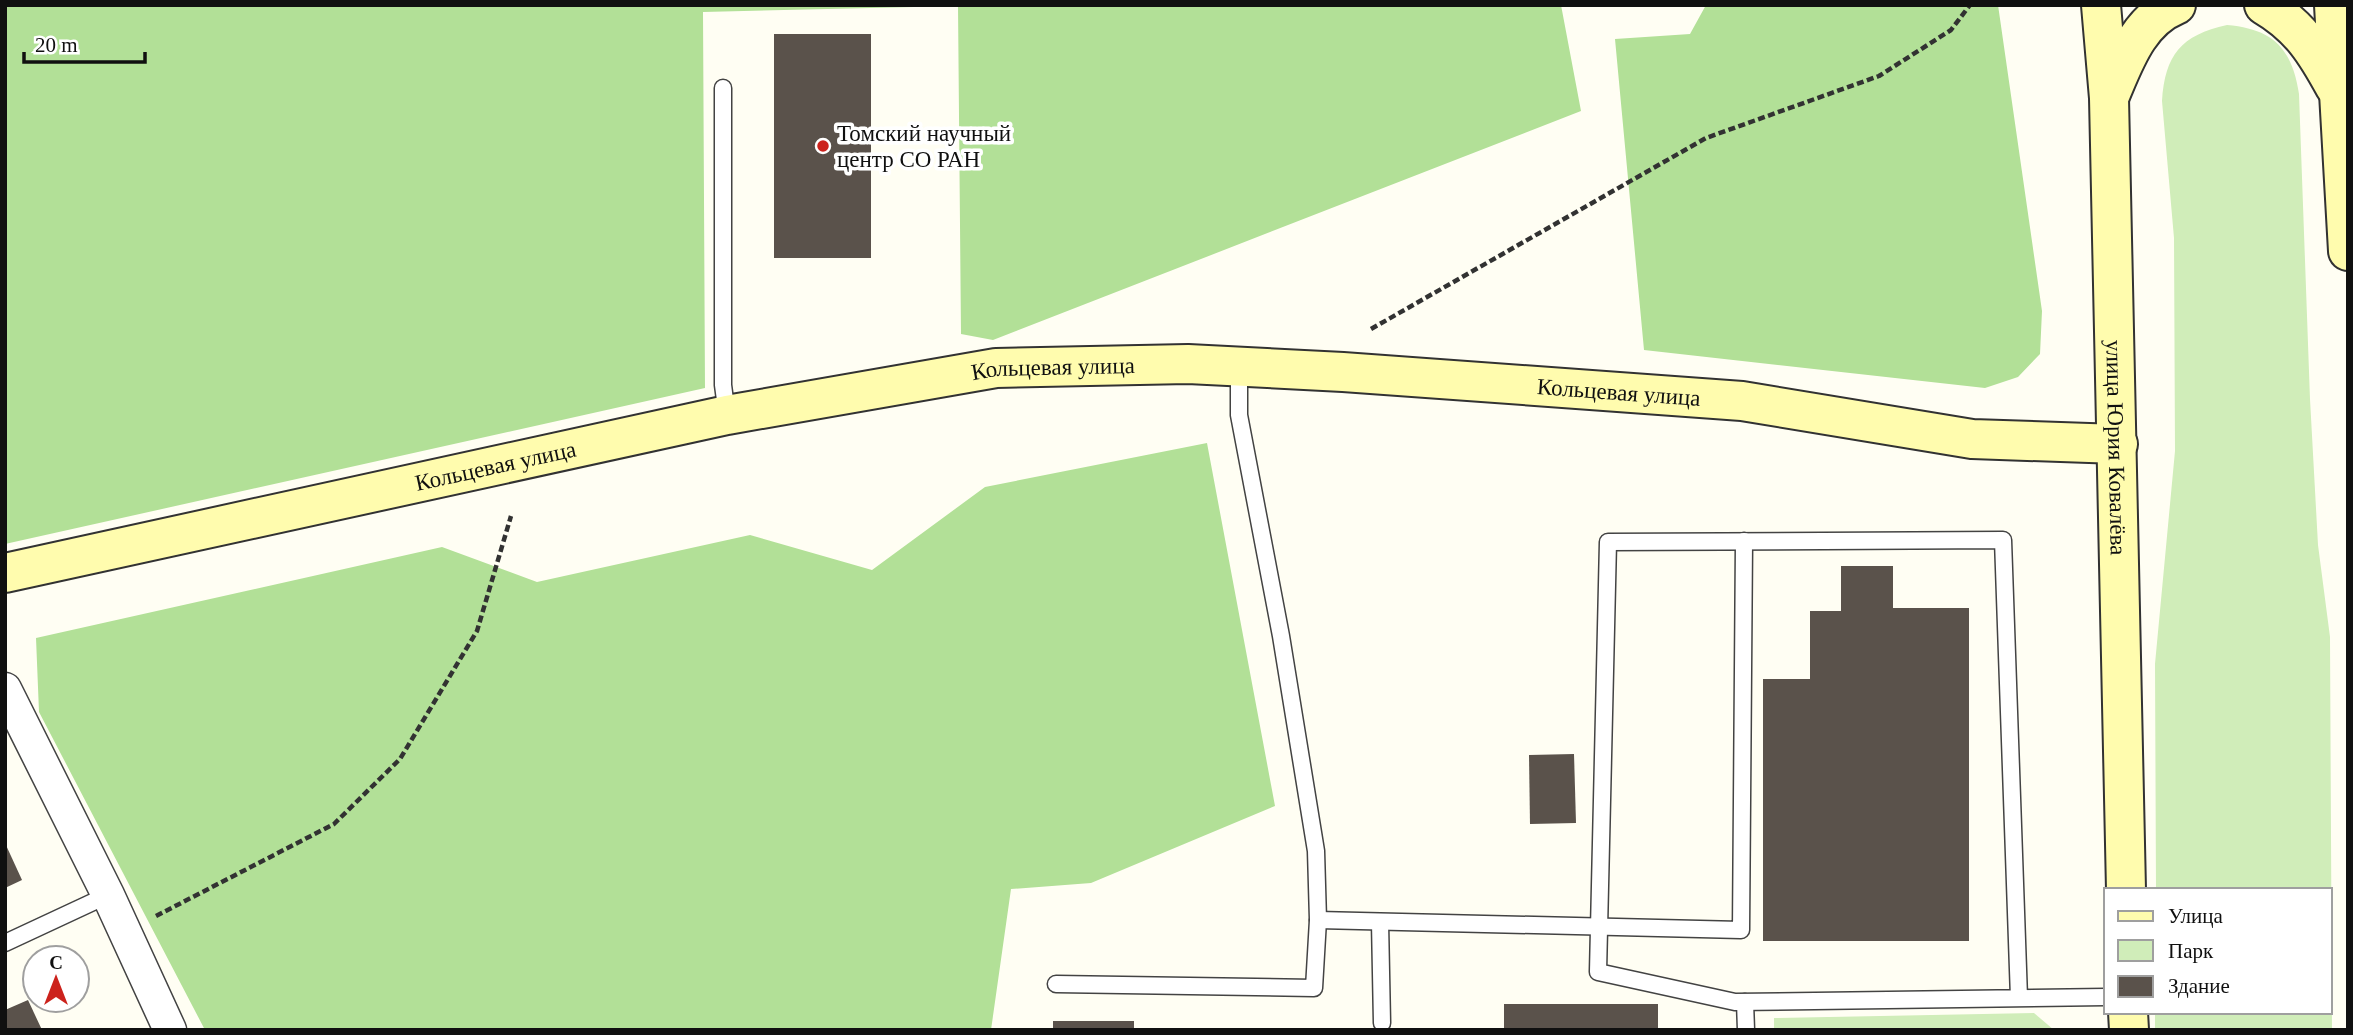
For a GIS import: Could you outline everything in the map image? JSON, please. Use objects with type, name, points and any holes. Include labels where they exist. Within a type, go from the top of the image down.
[{"type":"street","name":"улица Юрия Ковалёва","points":[[2101,5],[2109,99],[2126,888]]},
{"type":"street","points":[[2109,99],[2126,57],[2141,31],[2176,5]]},
{"type":"street","points":[[2264,5],[2282,16],[2300,33],[2317,53],[2338,92]]},
{"type":"street","points":[[2334,5],[2348,251]]},
{"type":"street","name":"Кольцевая улица","points":[[5,573],[727,415],[996,368],[1188,364],[1239,366],[1742,401],[1972,439],[2118,444]]},
{"type":"street","points":[[5,689],[108,895],[170,1030]]},
{"type":"lane","points":[[723,88],[723,384],[727,415]]},
{"type":"lane","points":[[1056,984],[1314,988],[1318,919],[1316,851],[1281,636],[1239,415],[1239,366]]},
{"type":"lane","points":[[2019,998],[2003,540],[1608,542],[1598,972],[1735,1002],[2019,998],[2104,996]]},
{"type":"lane","points":[[1318,919],[1741,930],[1744,541]]},
{"type":"lane","points":[[5,943],[108,895]]},
{"type":"lane","points":[[1380,922],[1382,1023]]},
{"type":"lane","points":[[1745,1002],[1746,1030]]},
{"type":"path","points":[[1371,329],[1706,138],[1879,76],[1951,30],[1970,5]]},
{"type":"path","points":[[125,932],[334,824],[400,759],[477,632],[511,516]]},
{"type":"green space","points":[[5,5],[1561,5],[1581,111],[993,340],[961,334],[958,6],[703,12],[705,388],[5,544]]},
{"type":"green space","points":[[1706,5],[1998,5],[2042,311],[2040,354],[2018,377],[1985,388],[1644,350],[1615,39],[1690,34]]},
{"type":"green space","points":[[2227,25],[2243,27],[2268,36],[2278,44],[2291,64],[2299,94],[2318,545],[2330,637],[2331,888],[2156,888],[2155,664],[2175,451],[2174,238],[2162,101],[2167,71],[2178,50],[2187,41],[2211,29]]},
{"type":"green space","points":[[1207,443],[1275,806],[1091,883],[1011,889],[991,1030],[205,1030],[39,712],[36,638],[442,547],[537,582],[750,535],[872,570],[985,487]]},
{"type":"green space","points":[[2034,1013],[2054,1030],[1774,1030],[1774,1018]]},
{"type":"green space","points":[[2155,1014],[2332,1014],[2332,1030],[2155,1030]]},
{"type":"building","name":"Томский научный центр СО РАН","points":[[774,34],[871,34],[871,258],[774,258]]},
{"type":"building","points":[[1841,566],[1893,566],[1893,608],[1969,608],[1969,941],[1763,941],[1763,679],[1810,679],[1810,611],[1841,611]]},
{"type":"building","points":[[1574,754],[1576,823],[1530,824],[1529,755]]},
{"type":"building","points":[[5,843],[22,880],[5,888]]},
{"type":"building","points":[[21,1003],[21,1014],[35,1014],[42,1030],[5,1030],[5,1010]]},
{"type":"building","points":[[1504,1004],[1658,1004],[1658,1030],[1504,1030]]},
{"type":"building","points":[[1053,1021],[1134,1021],[1134,1030],[1053,1030]]},
{"type":"place","name":"Томский научный центр СО РАН","points":[[823,146]]}]
